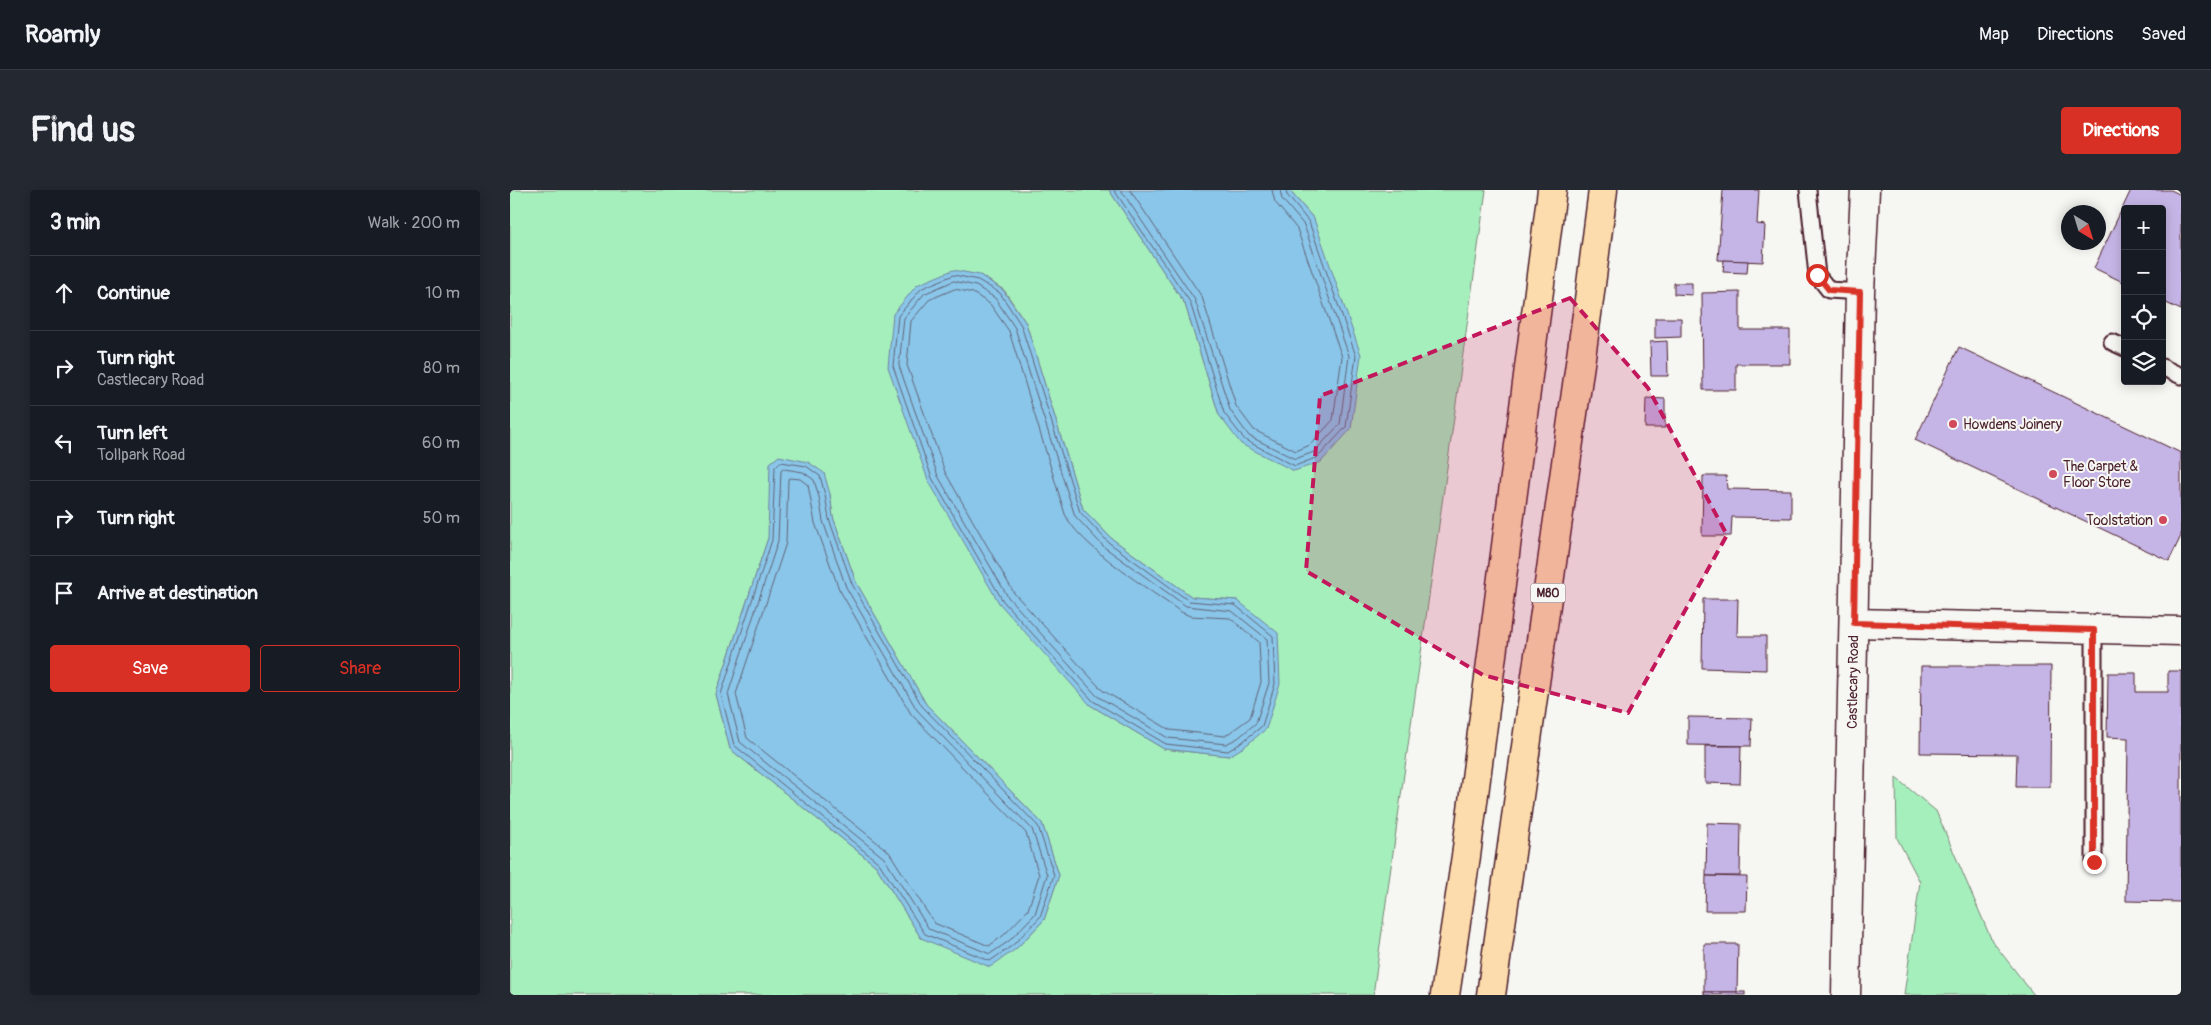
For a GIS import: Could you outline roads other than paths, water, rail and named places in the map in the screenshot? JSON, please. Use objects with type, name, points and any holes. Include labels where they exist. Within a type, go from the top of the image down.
[{"type":"highway","points":[[1445,995],[1469,836],[1552,190]]},
{"type":"highway","name":"M80","points":[[1491,995],[1603,190]]},
{"type":"main road","name":"Castlecary Road","points":[[1846,995],[1860,292],[1865,190]]},
{"type":"main road","points":[[1854,623],[2181,631]]},
{"type":"lane","points":[[1808,190],[1817,275],[1829,290],[1860,292]]},
{"type":"lane","points":[[2166,369],[2181,376]]},
{"type":"lane","points":[[2094,630],[2094,862]]},
{"type":"water","points":[[1109,190],[1289,190],[1314,219],[1361,355],[1351,429],[1321,462],[1294,471],[1241,444],[1219,415],[1185,304]]},
{"type":"water","points":[[953,270],[980,275],[1003,290],[1026,323],[1083,509],[1111,538],[1192,597],[1237,600],[1278,633],[1280,684],[1266,729],[1244,747],[1229,756],[1164,749],[1090,705],[999,603],[928,480],[888,367],[893,314],[917,285]]},
{"type":"water","points":[[779,456],[808,462],[824,473],[830,494],[833,517],[856,582],[926,704],[1042,823],[1059,875],[1044,920],[1016,949],[990,967],[921,938],[876,866],[730,749],[716,694],[768,538],[770,463]]},
{"type":"place","name":"Howdens Joinery","points":[[1953,424]]},
{"type":"place","name":"The Carpet & Floor Store","points":[[2053,474]]},
{"type":"place","name":"Toolstation","points":[[2163,520]]}]
